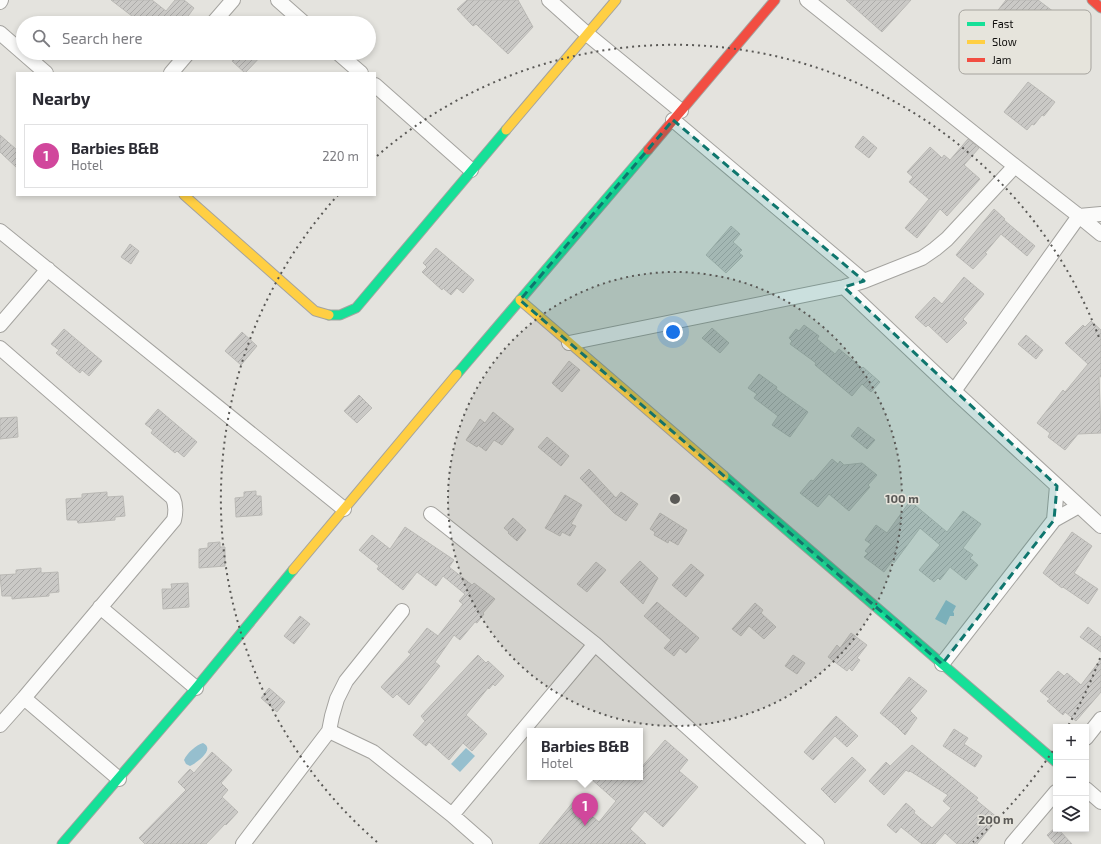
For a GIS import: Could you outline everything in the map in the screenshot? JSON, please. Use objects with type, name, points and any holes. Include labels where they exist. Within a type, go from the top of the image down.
[{"type":"street","points":[[219,16],[233,0]]},
{"type":"street","points":[[278,0],[296,16]]},
{"type":"street","points":[[549,0],[864,281]]},
{"type":"street","points":[[185,196],[315,311],[337,316],[347,314],[356,308],[616,0]]},
{"type":"street","points":[[62,844],[196,688],[520,300],[776,0]]},
{"type":"street","points":[[806,0],[1101,234]]},
{"type":"street","points":[[1092,0],[1101,8]]},
{"type":"street","points":[[0,33],[16,47]]},
{"type":"street","points":[[31,60],[45,72]]},
{"type":"street","points":[[172,72],[182,60]]},
{"type":"street","points":[[346,60],[360,72]]},
{"type":"street","points":[[376,86],[471,170]]},
{"type":"street","points":[[569,343],[844,287],[864,281],[922,258],[935,250],[947,239],[1015,166]]},
{"type":"street","points":[[954,391],[1079,216],[1101,214]]},
{"type":"street","points":[[0,231],[344,509]]},
{"type":"street","points":[[0,325],[48,269]]},
{"type":"street","points":[[844,287],[954,391],[1101,526]]},
{"type":"street","points":[[520,300],[1054,760]]},
{"type":"street","points":[[0,348],[173,498],[176,514],[174,520],[0,725]]},
{"type":"street","points":[[1054,520],[1057,486]]},
{"type":"street","points":[[942,664],[1054,520],[1079,506]]},
{"type":"street","points":[[431,514],[595,644],[818,844]]},
{"type":"street","points":[[100,607],[196,688]]},
{"type":"street","points":[[243,844],[329,731],[336,699],[346,681],[402,611]]},
{"type":"street","points":[[452,815],[595,644]]},
{"type":"street","points":[[24,698],[119,779]]},
{"type":"street","points":[[1089,734],[1101,719]]},
{"type":"street","points":[[329,731],[373,752],[452,815],[485,844]]},
{"type":"street","points":[[1089,792],[1101,802]]},
{"type":"street","points":[[1012,844],[1053,796]]},
{"type":"highlighted area","points":[[673,120],[864,281],[844,287],[1057,486],[1054,520],[942,664],[520,300]]},
{"type":"water","points":[[946,600],[956,606],[953,612],[954,616],[950,616],[946,625],[935,619]]},
{"type":"water","points":[[203,743],[207,748],[205,755],[190,766],[186,764],[184,760],[189,752]]},
{"type":"water","points":[[466,748],[475,756],[460,772],[451,764]]},
{"type":"building","points":[[111,0],[152,0],[166,11],[175,0],[184,0],[194,8],[188,16],[132,16]]},
{"type":"building","points":[[467,0],[518,0],[533,27],[508,54],[476,24],[473,26],[457,9]]},
{"type":"building","points":[[846,0],[911,0],[882,32]]},
{"type":"building","points":[[1006,0],[1038,0],[1051,10],[998,10]]},
{"type":"building","points":[[257,60],[246,72],[244,72],[232,61]]},
{"type":"building","points":[[1028,82],[1055,102],[1044,116],[1042,115],[1034,125],[1032,124],[1027,130],[1004,112]]},
{"type":"building","points":[[0,135],[16,149],[16,167],[0,152]]},
{"type":"building","points":[[863,136],[877,148],[869,158],[855,147]]},
{"type":"building","points":[[968,139],[979,148],[964,165],[980,179],[947,216],[940,209],[917,238],[905,228],[929,199],[909,182],[913,177],[907,172],[930,147],[942,158],[944,155],[950,160]]},
{"type":"building","points":[[994,209],[1005,219],[1004,220],[1035,246],[1027,256],[1001,234],[985,253],[987,254],[973,269],[956,255]]},
{"type":"building","points":[[731,226],[740,234],[733,242],[742,250],[739,253],[743,256],[726,273],[706,255]]},
{"type":"building","points":[[130,244],[139,251],[131,264],[121,257]]},
{"type":"building","points":[[436,248],[474,280],[463,293],[457,288],[451,295],[443,288],[442,290],[422,272],[427,267],[423,263]]},
{"type":"building","points":[[964,277],[984,294],[963,319],[967,323],[947,343],[928,325],[926,327],[915,317],[934,297],[942,304]]},
{"type":"building","points":[[1091,321],[1101,330],[1101,377],[1099,376],[1101,433],[1078,434],[1065,450],[1048,437],[1050,433],[1037,423],[1063,390],[1065,392],[1088,364],[1065,343],[1083,325],[1085,327]]},
{"type":"building","points":[[804,325],[819,336],[817,339],[835,354],[839,349],[880,382],[871,392],[862,384],[852,396],[815,365],[816,363],[790,344],[792,341],[789,338],[796,329],[799,331]]},
{"type":"building","points":[[712,328],[729,343],[720,353],[702,338]]},
{"type":"building","points":[[64,329],[102,361],[89,376],[82,370],[80,373],[56,353],[59,350],[51,344]]},
{"type":"building","points":[[242,332],[257,346],[241,365],[225,351]]},
{"type":"building","points":[[1026,335],[1043,350],[1036,359],[1018,344]]},
{"type":"building","points":[[569,361],[580,370],[562,392],[552,383]]},
{"type":"building","points":[[759,374],[777,387],[776,389],[808,412],[790,437],[772,425],[778,416],[754,398],[757,394],[748,388]]},
{"type":"building","points":[[359,395],[372,408],[357,423],[344,411]]},
{"type":"building","points":[[158,409],[197,442],[184,457],[177,451],[175,453],[151,433],[153,430],[145,424]]},
{"type":"building","points":[[493,412],[514,429],[502,445],[494,440],[486,451],[478,445],[477,447],[466,440],[480,419],[485,423]]},
{"type":"building","points":[[17,417],[18,437],[0,439],[0,418]]},
{"type":"building","points":[[858,427],[875,440],[867,449],[851,436]]},
{"type":"building","points":[[547,437],[569,456],[561,466],[538,447]]},
{"type":"building","points":[[832,459],[838,464],[840,461],[844,465],[862,463],[877,475],[868,485],[870,487],[849,511],[829,494],[818,507],[800,493],[811,480],[813,481]]},
{"type":"building","points":[[589,469],[616,498],[621,492],[638,504],[626,521],[614,513],[580,478]]},
{"type":"building","points":[[256,491],[256,496],[261,496],[262,515],[236,517],[235,498],[244,497],[244,492]]},
{"type":"building","points":[[107,492],[107,497],[123,496],[125,516],[115,517],[115,520],[78,523],[77,520],[67,520],[66,499],[82,498],[82,494]]},
{"type":"building","points":[[565,495],[582,505],[571,524],[576,526],[570,536],[562,532],[560,536],[545,528]]},
{"type":"building","points":[[910,501],[947,532],[963,511],[981,524],[963,548],[973,555],[970,558],[978,565],[966,580],[950,567],[940,580],[938,578],[934,582],[919,570],[940,545],[920,528],[894,563],[892,561],[884,572],[864,557],[868,553],[865,551],[871,544],[865,540],[876,525],[887,533]]},
{"type":"building","points":[[660,513],[687,530],[678,545],[669,540],[668,543],[654,535],[655,532],[650,529]]},
{"type":"building","points":[[513,518],[526,530],[517,541],[504,528]]},
{"type":"building","points":[[405,527],[454,560],[449,567],[472,585],[474,583],[495,599],[477,623],[475,622],[460,640],[454,635],[435,662],[440,666],[409,705],[397,694],[393,698],[381,687],[411,654],[408,652],[427,628],[438,636],[463,604],[459,601],[465,594],[443,576],[436,586],[417,572],[403,590],[377,569],[379,566],[359,550],[372,535],[390,549]]},
{"type":"building","points":[[1072,532],[1092,546],[1074,573],[1098,589],[1088,604],[1063,587],[1062,588],[1043,573]]},
{"type":"building","points":[[220,542],[220,547],[225,547],[225,566],[199,568],[199,549],[208,548],[208,543]]},
{"type":"building","points":[[640,561],[658,578],[643,604],[620,582]]},
{"type":"building","points":[[596,562],[606,570],[587,592],[577,584]]},
{"type":"building","points":[[691,564],[704,575],[686,597],[672,585]]},
{"type":"building","points":[[41,568],[41,573],[58,572],[59,592],[49,593],[49,596],[12,599],[12,596],[2,596],[0,575],[16,574],[16,570]]},
{"type":"building","points":[[188,583],[189,607],[163,609],[162,589],[172,589],[171,584]]},
{"type":"building","points":[[657,602],[699,638],[686,653],[680,648],[674,656],[664,648],[671,640],[644,616]]},
{"type":"building","points":[[755,603],[763,610],[761,613],[776,627],[764,639],[749,626],[741,636],[732,629]]},
{"type":"building","points":[[300,616],[310,624],[294,644],[284,636]]},
{"type":"building","points":[[1088,627],[1101,637],[1101,652],[1080,637]]},
{"type":"building","points":[[851,633],[867,645],[857,658],[860,660],[852,671],[849,668],[847,671],[828,657],[837,645],[840,648]]},
{"type":"building","points":[[478,655],[486,663],[488,661],[504,676],[495,686],[493,684],[489,689],[488,688],[466,715],[487,734],[472,751],[463,743],[449,760],[429,742],[426,746],[413,735],[425,721],[421,716]]},
{"type":"building","points":[[793,655],[805,663],[797,674],[785,666]]},
{"type":"building","points":[[1101,659],[1101,692],[1076,721],[1065,712],[1063,715],[1047,701],[1050,699],[1040,691],[1058,671],[1064,676],[1067,673],[1081,685]]},
{"type":"building","points":[[909,677],[927,691],[910,711],[917,718],[905,735],[880,713]]},
{"type":"building","points":[[269,688],[285,702],[277,712],[261,698]]},
{"type":"building","points":[[836,716],[858,736],[847,747],[835,736],[813,760],[804,752]]},
{"type":"building","points":[[954,729],[968,738],[964,744],[982,756],[975,767],[943,746]]},
{"type":"building","points":[[665,740],[688,760],[679,771],[698,787],[663,827],[645,811],[630,829],[646,844],[539,844],[574,801],[599,822],[616,801],[592,780],[643,780],[643,766]]},
{"type":"building","points":[[912,745],[978,798],[976,800],[998,818],[977,844],[957,844],[945,833],[935,844],[922,844],[901,827],[896,833],[887,825],[906,803],[915,811],[914,813],[932,828],[951,808],[943,801],[948,795],[910,771],[909,772],[906,770],[884,795],[869,781],[886,762],[890,766]]},
{"type":"building","points":[[212,752],[232,770],[221,783],[228,790],[222,797],[238,812],[206,844],[145,844],[139,838],[186,790],[178,782],[190,769],[194,773]]},
{"type":"building","points":[[852,757],[866,770],[835,803],[821,789]]},
{"type":"building","points":[[1053,830],[1053,832],[1061,832],[1072,844],[1055,844],[1047,835]]},
{"type":"traffic: fast","points":[[329,315],[340,315],[356,308],[506,130]]},
{"type":"traffic: fast","points":[[457,374],[648,150]]},
{"type":"traffic: fast","points":[[724,476],[1054,760]]},
{"type":"traffic: fast","points":[[62,844],[196,688],[293,570]]},
{"type":"traffic: slow","points":[[506,130],[616,0]]},
{"type":"traffic: slow","points":[[185,196],[315,311],[329,315]]},
{"type":"traffic: slow","points":[[520,300],[724,476]]},
{"type":"traffic: slow","points":[[293,570],[457,374]]},
{"type":"traffic: jam","points":[[648,150],[775,0]]},
{"type":"traffic: jam","points":[[1092,0],[1101,8]]},
{"type":"place","name":"Barbies B&B","points":[[585,826]]}]
